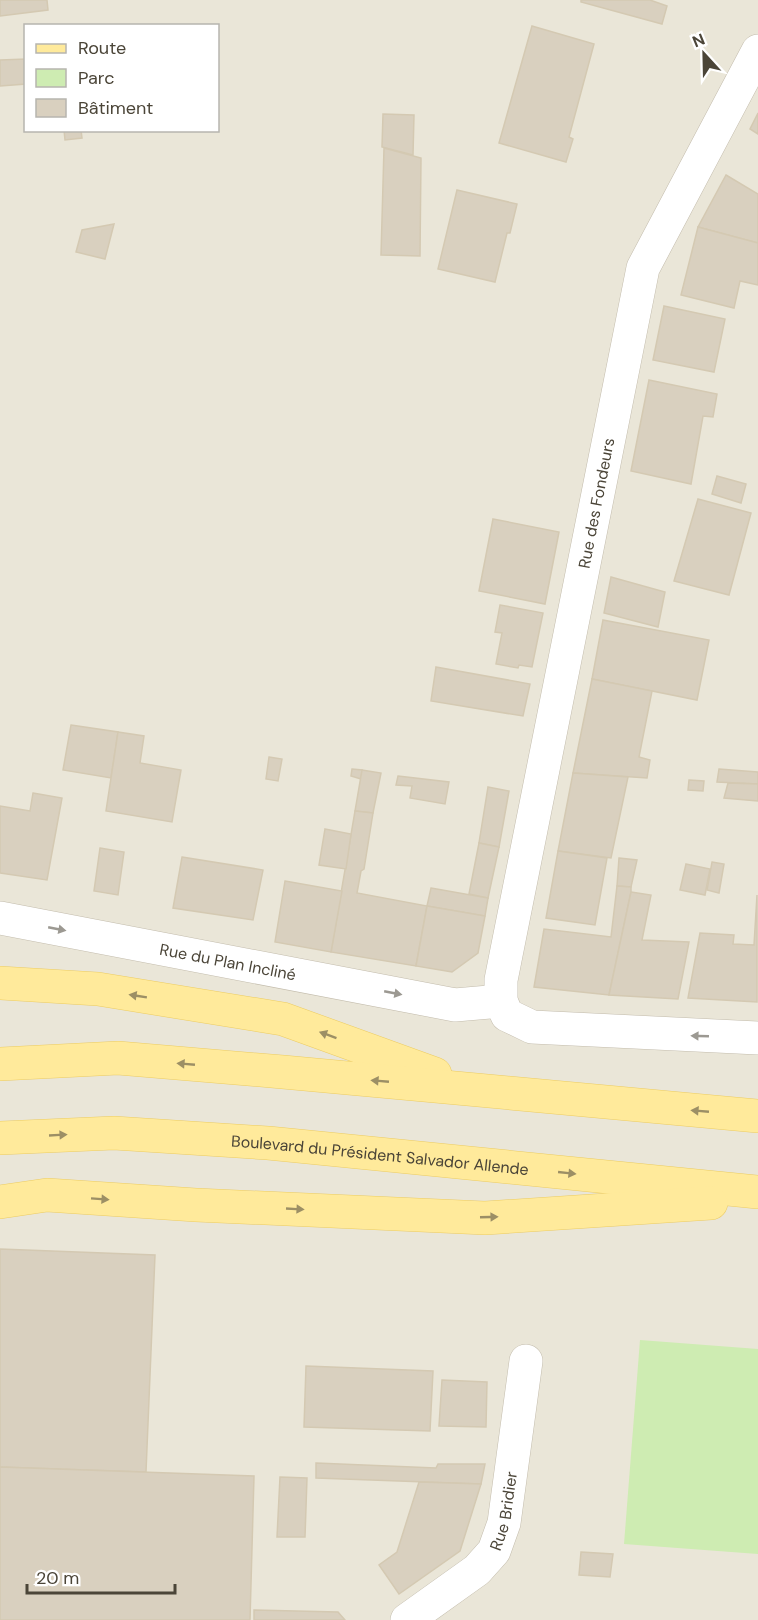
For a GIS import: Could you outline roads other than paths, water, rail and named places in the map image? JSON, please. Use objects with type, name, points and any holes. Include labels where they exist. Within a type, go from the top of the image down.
[{"type":"main road","points":[[0,983],[98,989],[283,1019],[482,1090]]},
{"type":"main road","points":[[0,1064],[118,1058],[758,1116]]},
{"type":"main road","name":"Boulevard du Président Salvador Allende","points":[[0,1138],[114,1133],[268,1143],[758,1192]]},
{"type":"main road","points":[[0,1202],[47,1195],[196,1205],[485,1218],[758,1200]]},
{"type":"street","name":"Rue des Fondeurs","points":[[501,990],[643,268],[758,51]]},
{"type":"street","name":"Rue du Plan Incliné","points":[[0,918],[455,1005],[501,990]]},
{"type":"street","points":[[501,990],[507,1015],[532,1027],[758,1038]]},
{"type":"street","name":"Rue Bridier","points":[[407,1620],[477,1570],[494,1551],[504,1523],[526,1361]]}]
